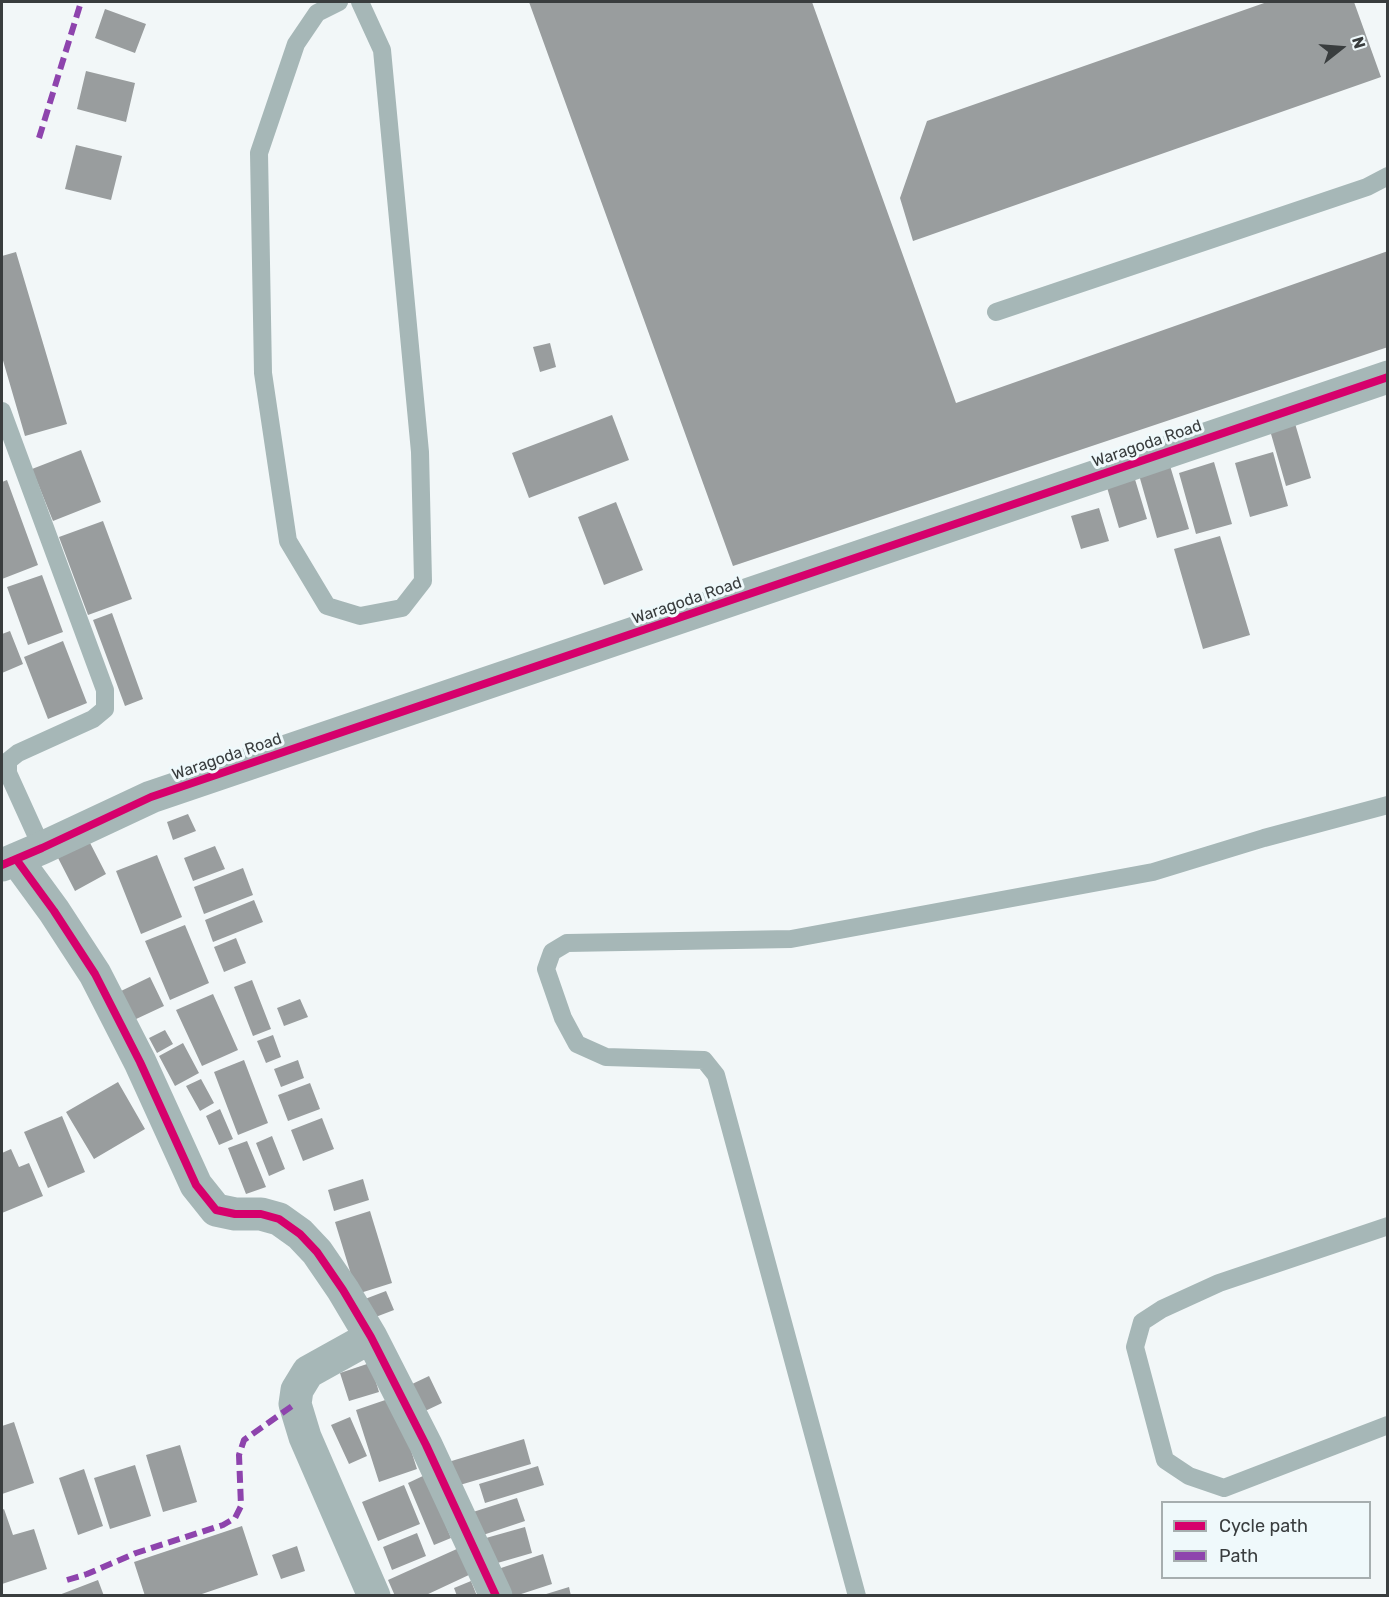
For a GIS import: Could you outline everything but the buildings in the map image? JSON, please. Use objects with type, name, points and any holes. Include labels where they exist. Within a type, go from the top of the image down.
[{"type":"street","name":"Waragoda Road","points":[[20,857],[151,797],[1388,377]]},
{"type":"street","points":[[20,857],[95,974],[140,1062],[196,1185],[216,1210],[235,1214],[261,1214],[279,1219],[300,1234],[317,1251],[343,1290],[371,1337],[426,1444],[496,1596]]},
{"type":"street","points":[[371,1337],[308,1372],[297,1390],[295,1404],[305,1437],[374,1596]]},
{"type":"lane","points":[[339,2],[317,13],[296,44],[259,153],[263,373],[288,541],[327,606],[360,616],[402,608],[423,581],[420,452],[382,50],[360,2]]},
{"type":"lane","points":[[996,312],[1355,191],[1388,176]]},
{"type":"lane","points":[[2,411],[105,690],[105,709],[93,719],[18,753],[8,761],[20,857]]},
{"type":"lane","points":[[856,1596],[716,1075],[704,1060],[606,1057],[578,1044],[563,1018],[546,969],[552,952],[567,943],[791,939],[1153,872],[1264,838],[1388,805]]},
{"type":"lane","points":[[1388,1226],[1219,1283],[1162,1309],[1142,1322],[1135,1347],[1166,1460],[1189,1476],[1224,1488],[1388,1425]]},
{"type":"marked path","points":[[39,138],[81,2]]},
{"type":"marked path","points":[[67,1580],[136,1553],[223,1525],[235,1518],[241,1506],[239,1455],[244,1440],[295,1404]]},
{"type":"cycle path","points":[[2,865],[151,797],[1388,377]]},
{"type":"cycle path","points":[[16,859],[54,911],[95,974],[140,1062],[196,1185],[216,1210],[235,1214],[261,1214],[279,1219],[300,1234],[317,1252],[343,1290],[371,1337],[426,1445],[496,1596]]}]
